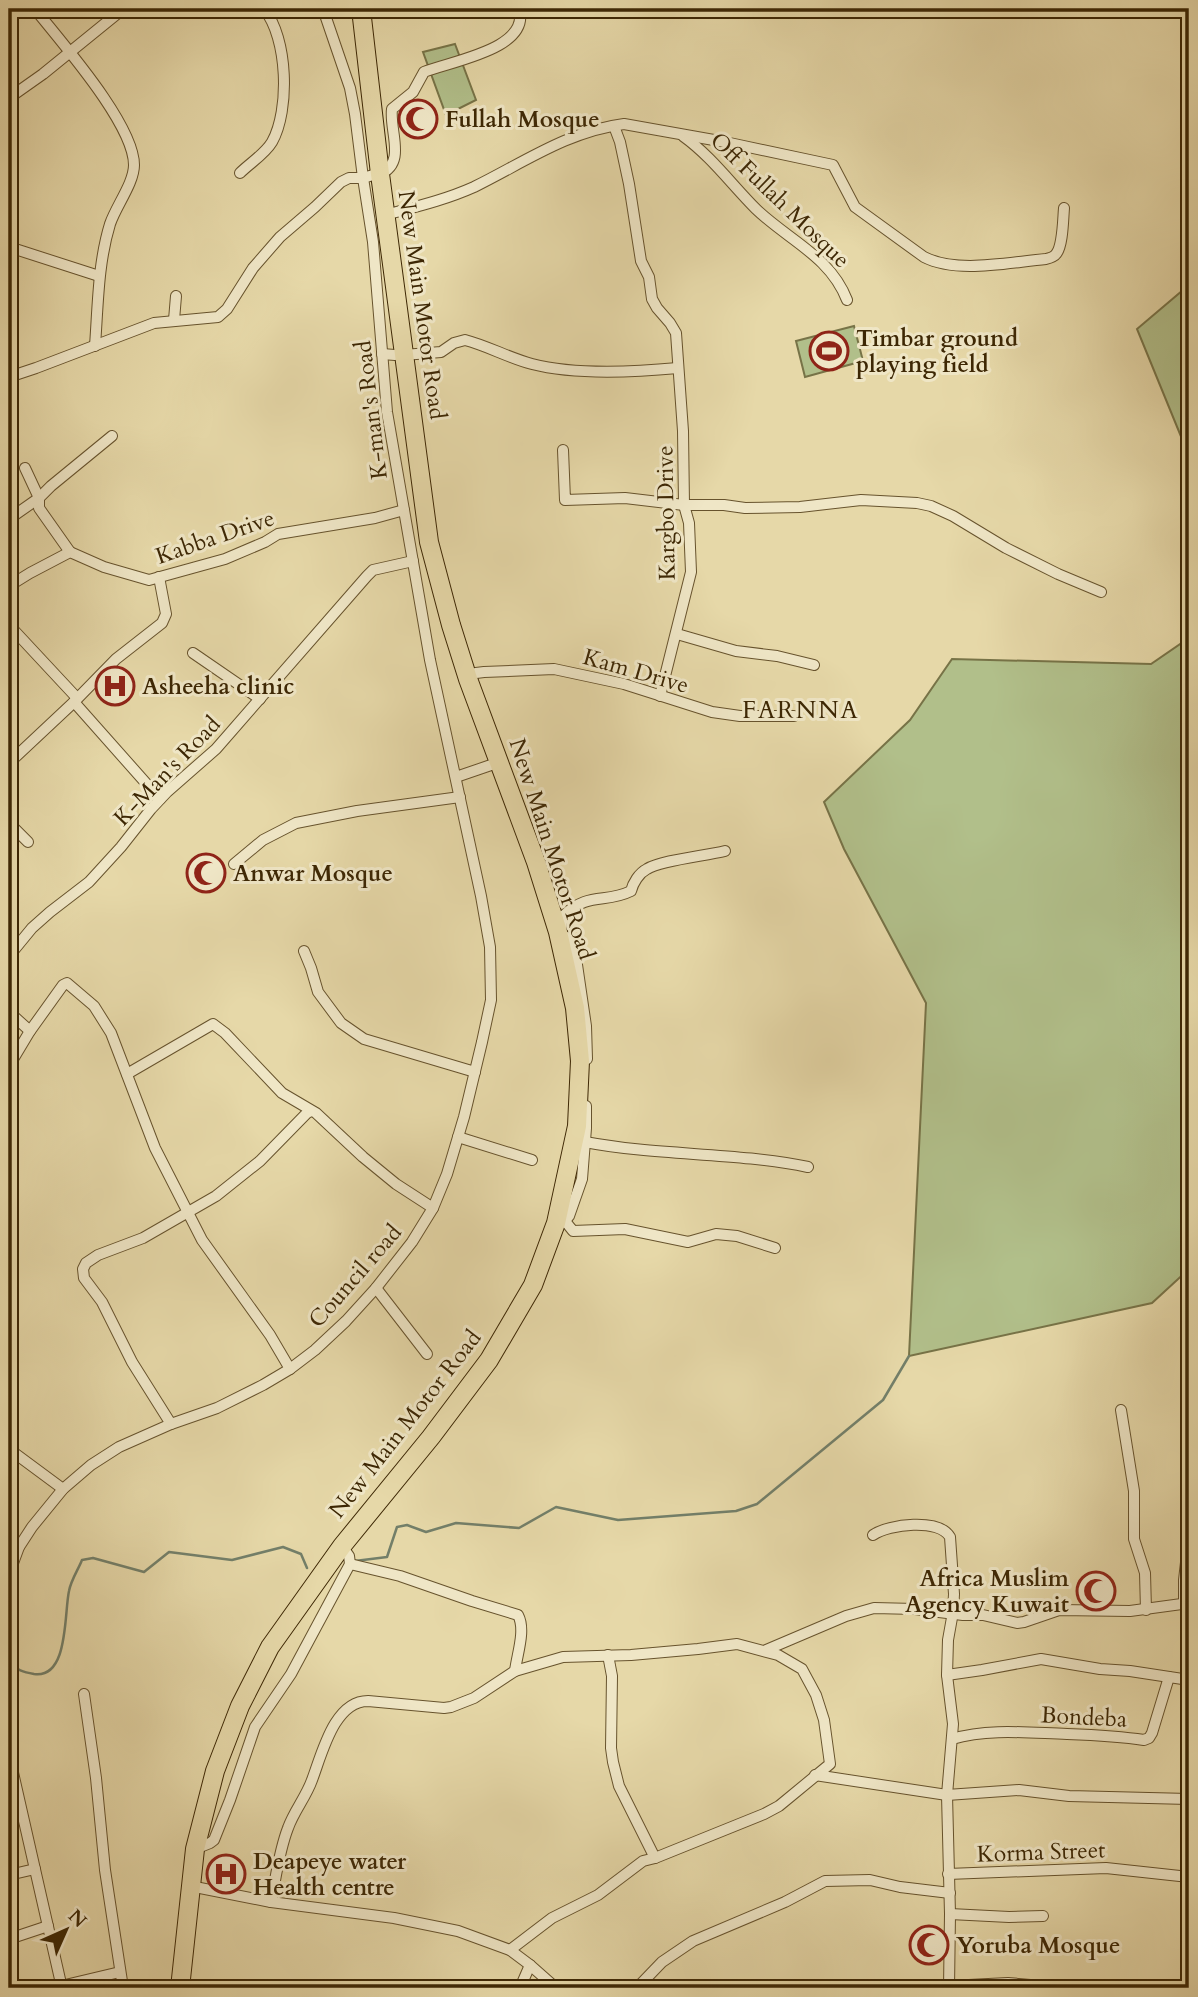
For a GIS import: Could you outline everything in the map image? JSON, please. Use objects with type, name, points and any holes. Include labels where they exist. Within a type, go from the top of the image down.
[{"type":"highway","name":"New Main Motor Road","points":[[180,1988],[195,1849],[215,1771],[240,1706],[270,1647],[342,1546],[431,1437],[489,1360],[533,1285],[560,1222],[577,1126],[580,1061],[575,1008],[560,932],[468,679],[429,542],[394,355],[385,215],[372,176],[353,9]]},
{"type":"highway","name":"New Main Motor Road","points":[[172,1988],[179,1906],[188,1848],[207,1768],[233,1703],[263,1643],[337,1540],[426,1432],[480,1358],[525,1282],[548,1222],[568,1126],[571,1061],[567,1010],[551,933],[529,864],[442,627],[425,555],[380,271],[361,9]]},
{"type":"street","points":[[35,9],[86,74],[118,121],[134,160],[131,178],[110,222],[99,276],[95,346]]},
{"type":"street","points":[[9,98],[123,9]]},
{"type":"street","points":[[240,173],[270,145],[280,125],[283,100],[280,46],[264,9]]},
{"type":"street","points":[[323,9],[350,88],[372,176]]},
{"type":"street","points":[[9,377],[153,323],[218,317],[223,314],[253,268],[280,237],[341,182],[349,178],[372,176],[391,166],[395,159],[392,109],[413,92],[424,72],[485,52],[508,40],[519,28],[522,17],[519,9]]},
{"type":"street","name":"Off Fullah Mosque","points":[[385,215],[453,195],[561,141],[614,125],[633,125],[827,163],[835,168],[852,204],[862,213],[924,257],[951,265],[1046,260],[1054,256],[1061,240],[1064,208]]},
{"type":"street","name":"Kargbo Drive","points":[[614,125],[629,184],[641,261],[649,278],[652,299],[676,333],[683,431],[684,505],[689,523],[691,572],[660,696]]},
{"type":"street","name":"Off Fullah Mosque","points":[[679,134],[699,149],[771,222],[821,261],[841,285],[847,300]]},
{"type":"street","points":[[9,247],[99,276]]},
{"type":"street","points":[[174,320],[176,296]]},
{"type":"street","points":[[394,355],[441,352],[454,343],[465,340],[535,365],[564,369],[638,372],[678,368]]},
{"type":"street","name":"K-man's Road","points":[[394,355],[387,412],[430,660],[470,848]]},
{"type":"street","points":[[9,519],[39,498],[111,436]]},
{"type":"street","points":[[563,450],[565,500],[625,498],[684,505],[778,508],[861,500],[932,506],[1058,575],[1101,592]]},
{"type":"street","points":[[9,586],[70,552],[39,508],[39,498],[25,468]]},
{"type":"street","name":"Kabba Drive","points":[[70,552],[104,567],[149,580],[225,559],[278,534],[375,518],[404,510]]},
{"type":"street","name":"K-Man's Road","points":[[9,956],[41,920],[99,872],[160,799],[216,750],[373,570],[413,561]]},
{"type":"street","points":[[9,764],[116,659],[166,618],[159,577]]},
{"type":"street","points":[[9,625],[160,799]]},
{"type":"street","points":[[677,634],[736,651],[777,656],[814,665]]},
{"type":"street","points":[[192,653],[260,699]]},
{"type":"street","name":"Kam Drive","points":[[468,679],[484,671],[554,669],[624,684],[694,708],[723,714],[793,716]]},
{"type":"street","points":[[456,777],[491,765]]},
{"type":"street","points":[[234,864],[263,840],[296,823],[357,811],[460,797]]},
{"type":"street","points":[[9,823],[28,842]]},
{"type":"street","name":"Council road","points":[[9,1574],[19,1547],[63,1489],[109,1452],[171,1424],[217,1409],[290,1369],[346,1321],[412,1242],[433,1208],[447,1174],[475,1072],[491,1000],[491,947],[470,848]]},
{"type":"street","points":[[725,851],[645,869],[633,882],[631,891],[623,895],[580,902],[563,916],[560,932],[575,951],[586,1026],[585,1142],[582,1179],[569,1216],[560,1222],[573,1231],[625,1229],[688,1242],[716,1234],[737,1236],[775,1248]]},
{"type":"street","points":[[304,951],[318,992],[341,1023],[364,1039],[475,1072]]},
{"type":"street","points":[[9,1066],[63,985],[67,983],[94,1006],[111,1033],[155,1148],[202,1240],[270,1335],[290,1369]]},
{"type":"street","points":[[9,1012],[30,1031]]},
{"type":"street","points":[[127,1074],[213,1024],[225,1033],[282,1093],[311,1111],[396,1184],[433,1208]]},
{"type":"street","points":[[171,1424],[132,1362],[102,1302],[84,1278],[83,1269],[86,1263],[98,1255],[143,1238],[216,1196],[260,1161],[311,1111]]},
{"type":"street","points":[[458,1137],[532,1160]]},
{"type":"street","points":[[585,1142],[615,1147],[768,1159],[808,1167]]},
{"type":"street","points":[[376,1288],[427,1354]]},
{"type":"street","points":[[1121,1410],[1134,1491],[1135,1539],[1146,1581],[1146,1610]]},
{"type":"street","points":[[9,1449],[63,1489]]},
{"type":"street","points":[[873,1535],[906,1525],[942,1528],[950,1537],[953,1612],[948,1640],[947,1675],[953,1724],[947,1795],[949,1987],[1008,1983],[1054,1987],[1189,1988]]},
{"type":"street","points":[[765,1651],[846,1616],[887,1608],[992,1616],[1017,1623],[1059,1610],[1146,1610],[1186,1604],[1184,1580],[1189,1536]]},
{"type":"street","points":[[9,1540],[19,1547]]},
{"type":"street","points":[[195,1849],[214,1840],[255,1727],[291,1674],[350,1564],[349,1556],[342,1546]]},
{"type":"street","points":[[350,1564],[400,1576],[518,1615],[521,1619],[520,1637],[514,1671]]},
{"type":"street","points":[[271,1902],[288,1827],[311,1784],[336,1721],[359,1701],[451,1707],[474,1698],[514,1671],[563,1657],[737,1644],[778,1655],[802,1669],[816,1695],[824,1720],[830,1764],[779,1806],[643,1861],[598,1895],[552,1918],[510,1950]]},
{"type":"street","points":[[608,1655],[612,1676],[613,1762],[619,1786],[654,1858]]},
{"type":"street","points":[[947,1675],[1041,1659],[1189,1679]]},
{"type":"street","name":"Bondeba","points":[[952,1739],[970,1734],[1037,1733],[1087,1734],[1144,1740],[1152,1733],[1169,1677]]},
{"type":"street","points":[[84,1694],[105,1870],[124,1988]]},
{"type":"street","points":[[9,1755],[62,1987],[120,1972]]},
{"type":"street","points":[[815,1775],[947,1795],[1019,1790],[1037,1791],[1052,1796],[1189,1799]]},
{"type":"street","name":"Korma Street","points":[[948,1874],[1106,1868],[1189,1877]]},
{"type":"street","points":[[9,1875],[35,1869]]},
{"type":"street","points":[[637,1988],[662,1962],[693,1941],[785,1902],[825,1881],[870,1880],[900,1888],[950,1893]]},
{"type":"street","points":[[190,1886],[271,1902],[437,1926],[510,1950],[556,1988]]},
{"type":"street","points":[[950,1914],[1043,1916]]},
{"type":"street","points":[[9,1939],[48,1927]]},
{"type":"street","points":[[520,1988],[530,1965]]},
{"type":"green space","points":[[455,44],[476,100],[446,115],[423,52]]},
{"type":"green space","points":[[1189,285],[1189,456],[1137,329]]},
{"type":"green space","name":"Timbar ground playing field","points":[[854,326],[863,361],[805,377],[796,341]]},
{"type":"green space","points":[[1189,638],[1189,1269],[1152,1303],[909,1356],[926,1003],[844,849],[824,802],[910,720],[952,659],[1151,664]]},
{"type":"waterway","points":[[355,1561],[387,1557],[397,1527],[407,1525],[426,1532],[456,1523],[519,1528],[556,1507],[618,1520],[736,1511],[757,1504],[883,1400],[909,1356]]},
{"type":"waterway","points":[[9,1663],[34,1674],[45,1673],[54,1666],[63,1643],[70,1587],[82,1560],[93,1558],[144,1572],[169,1552],[232,1560],[283,1547],[301,1554],[307,1568]]},
{"type":"place","name":"Fullah Mosque","points":[[418,119]]},
{"type":"place","name":"Timbar ground playing field","points":[[829,351]]},
{"type":"place","name":"Asheeha clinic","points":[[115,686]]},
{"type":"place","name":"Anwar Mosque","points":[[206,873]]},
{"type":"place","name":"Africa Muslim Agency Kuwait","points":[[1096,1591]]},
{"type":"place","name":"Deapeye water Health centre","points":[[226,1874]]},
{"type":"place","name":"Yoruba Mosque","points":[[929,1945]]},
{"type":"district","name":"FARNNA","points":[[801,710]]}]
